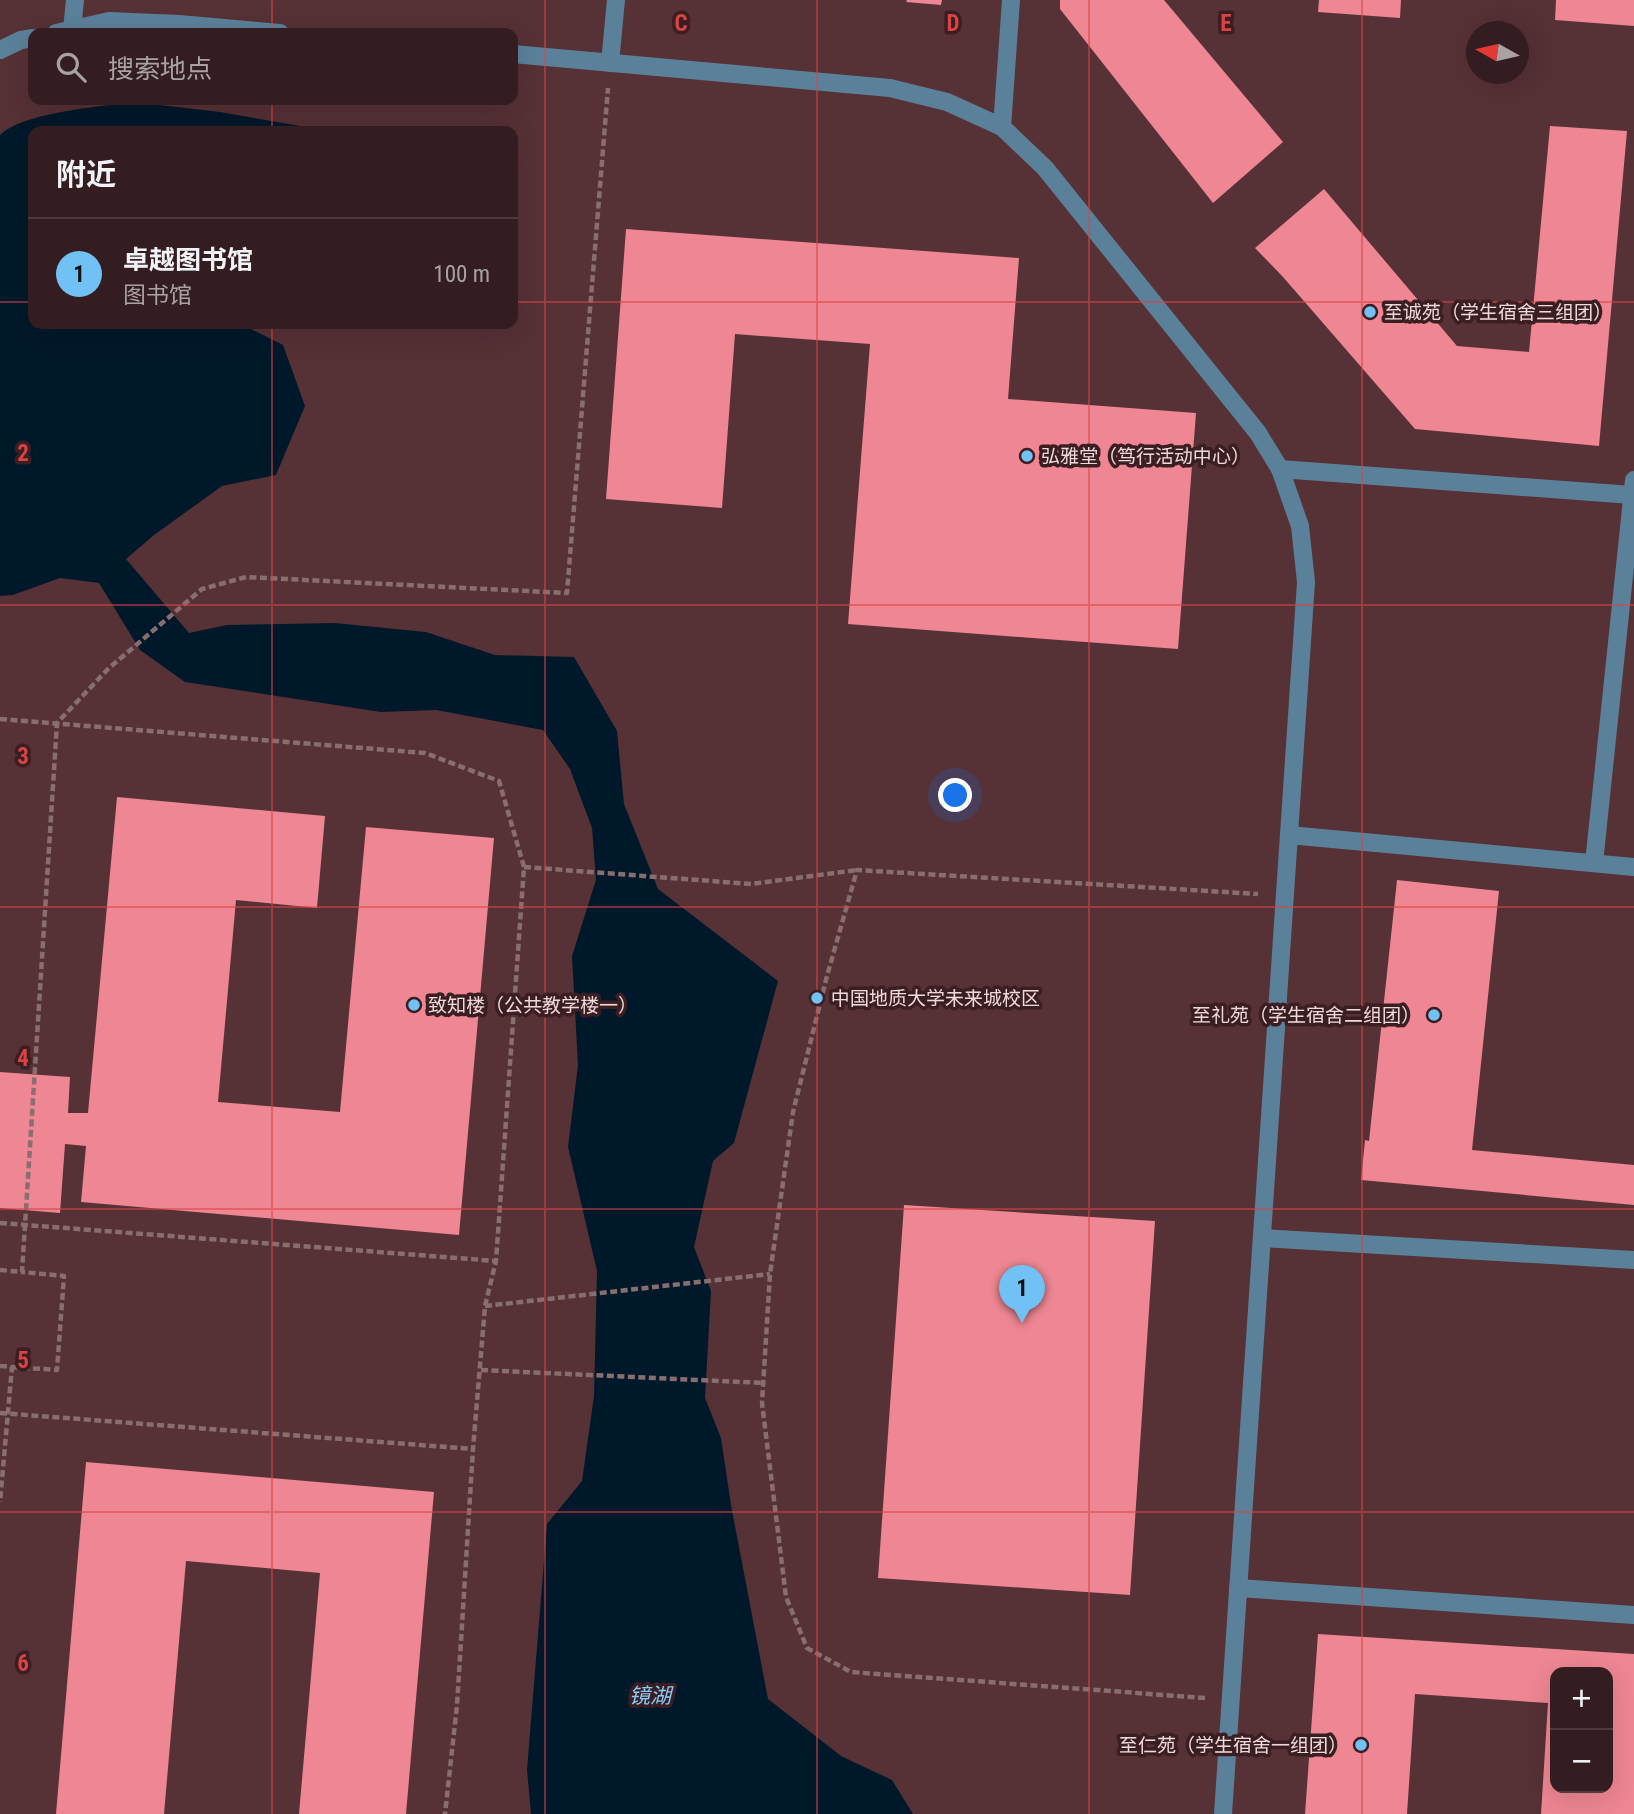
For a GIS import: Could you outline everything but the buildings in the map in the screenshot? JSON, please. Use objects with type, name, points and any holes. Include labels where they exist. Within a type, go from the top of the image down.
[{"type":"street","points":[[65,28],[75,0]]},
{"type":"street","points":[[610,63],[616,0]]},
{"type":"street","points":[[1002,127],[1011,0]]},
{"type":"street","points":[[80,28],[109,21],[224,28]]},
{"type":"street","points":[[0,50],[28,39]]},
{"type":"street","points":[[518,54],[890,88],[947,102],[1002,127],[1045,168],[1258,433],[1280,469],[1300,526],[1306,582],[1223,1814]]},
{"type":"street","points":[[1280,469],[1633,487],[1594,863]]},
{"type":"street","points":[[1289,835],[1634,867]]},
{"type":"street","points":[[1262,1238],[1634,1260]]},
{"type":"street","points":[[1238,1588],[1634,1615]]},
{"type":"path","points":[[22,1272],[57,723],[108,669],[202,589],[246,577],[567,593],[610,63]]},
{"type":"path","points":[[0,719],[425,753],[499,781],[523,867],[496,1261],[485,1306],[457,1705],[445,1814]]},
{"type":"path","points":[[523,867],[751,884],[857,870],[1285,896]]},
{"type":"path","points":[[857,870],[793,1112],[770,1274],[762,1404],[786,1597],[807,1648],[851,1672],[1231,1700]]},
{"type":"path","points":[[0,1223],[496,1261]]},
{"type":"path","points":[[0,1270],[64,1276],[57,1370],[0,1366]]},
{"type":"path","points":[[485,1306],[770,1274]]},
{"type":"path","points":[[0,1502],[12,1367]]},
{"type":"path","points":[[481,1370],[764,1383]]},
{"type":"path","points":[[0,1413],[473,1449]]},
{"type":"shaded area","name":"中国地质大学未来城校区","points":[[0,0],[1634,0],[1634,1814],[0,1814]]},
{"type":"water","name":"镜湖","points":[[111,105],[159,105],[300,126],[28,126],[28,329],[251,329],[283,345],[305,406],[276,475],[222,486],[154,535],[126,559],[189,633],[227,625],[335,623],[426,632],[495,655],[574,657],[617,731],[624,804],[658,889],[778,981],[734,1143],[713,1161],[694,1247],[711,1291],[705,1398],[721,1438],[768,1699],[841,1756],[892,1780],[913,1814],[531,1814],[527,1770],[547,1524],[582,1481],[594,1396],[597,1271],[568,1147],[578,1065],[572,956],[596,880],[592,828],[570,769],[543,730],[436,710],[381,712],[185,682],[140,650],[99,583],[60,578],[13,595],[0,596],[0,135],[26,121]]},
{"type":"place","name":"至诚苑（学生宿舍三组团）","points":[[1370,312]]},
{"type":"place","name":"弘雅堂（笃行活动中心）","points":[[1027,456]]},
{"type":"place","name":"中国地质大学未来城校区","points":[[817,998]]},
{"type":"place","name":"致知楼（公共教学楼一）","points":[[414,1005]]},
{"type":"place","name":"至礼苑（学生宿舍二组团）","points":[[1434,1015]]},
{"type":"place","name":"卓越图书馆","points":[[1022,1323]]},
{"type":"place","name":"至仁苑（学生宿舍一组团）","points":[[1361,1745]]}]
